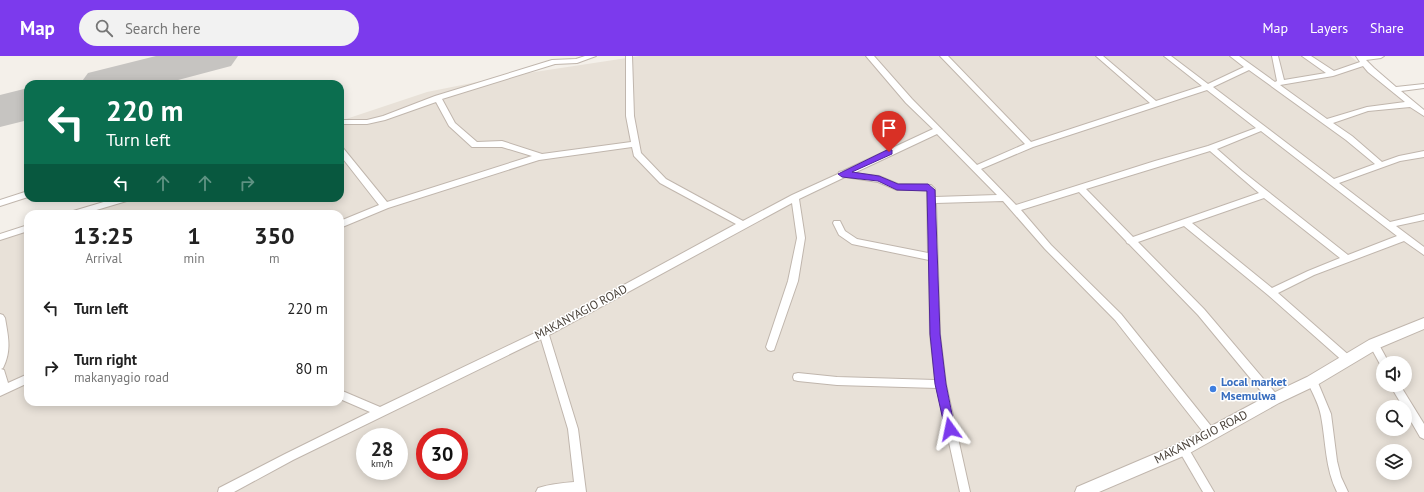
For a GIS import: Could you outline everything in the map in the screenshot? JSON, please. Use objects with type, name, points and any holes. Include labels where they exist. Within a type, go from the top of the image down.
[{"type":"street","points":[[344,122],[367,122],[385,118],[438,98],[554,62],[577,61],[592,56]]},
{"type":"street","points":[[629,56],[630,116],[637,154],[642,161],[663,181],[742,224]]},
{"type":"street","points":[[870,56],[905,97],[977,168],[1048,247],[1118,317],[1211,434]]},
{"type":"street","points":[[944,56],[1030,146]]},
{"type":"street","points":[[1099,56],[1156,105]]},
{"type":"street","points":[[1167,56],[1424,252]]},
{"type":"street","points":[[1234,56],[1263,76],[1277,83],[1326,122],[1349,138],[1381,165]]},
{"type":"street","points":[[1275,56],[1277,83]]},
{"type":"street","points":[[1306,56],[1333,74]]},
{"type":"street","points":[[1277,83],[1333,74],[1353,67],[1361,59],[1381,56]]},
{"type":"street","points":[[1361,59],[1371,70],[1424,114]]},
{"type":"street","points":[[977,168],[1030,146],[1156,105],[1208,86],[1249,67]]},
{"type":"street","points":[[1353,67],[1371,70]]},
{"type":"street","points":[[1238,73],[1263,76]]},
{"type":"street","points":[[1395,89],[1424,86]]},
{"type":"street","points":[[438,98],[452,124],[475,145],[502,144],[540,156]]},
{"type":"street","points":[[1326,122],[1367,109],[1412,104]]},
{"type":"street","points":[[1015,209],[1211,148],[1262,128]]},
{"type":"street","name":"MAKANYAGIO ROAD","points":[[223,492],[380,412],[544,333],[742,224],[795,197],[938,130]]},
{"type":"street","points":[[344,223],[385,206],[540,156],[635,144]]},
{"type":"street","points":[[1211,148],[1348,260]]},
{"type":"street","points":[[1334,182],[1381,165],[1424,154]]},
{"type":"street","points":[[344,155],[385,206]]},
{"type":"street","points":[[842,174],[879,179],[897,187],[928,187],[931,190],[935,334],[940,384],[965,492]]},
{"type":"street","points":[[1080,188],[1130,241],[1202,312],[1274,399]]},
{"type":"street","points":[[1130,241],[1266,194]]},
{"type":"street","points":[[0,203],[24,195]]},
{"type":"street","points":[[771,347],[793,280],[801,238],[795,197]]},
{"type":"street","points":[[932,200],[1005,198]]},
{"type":"street","points":[[86,210],[114,202]]},
{"type":"street","points":[[1390,225],[1411,218],[1424,217]]},
{"type":"street","points":[[1185,222],[1271,292],[1348,360]]},
{"type":"street","points":[[837,223],[842,233],[855,242],[932,257]]},
{"type":"street","points":[[0,237],[24,229]]},
{"type":"street","points":[[1271,292],[1311,273],[1405,237]]},
{"type":"street","points":[[0,318],[5,346],[0,366]]},
{"type":"street","name":"MAKANYAGIO ROAD","points":[[1082,492],[1183,449],[1274,399],[1312,381],[1374,344],[1424,323]]},
{"type":"street","points":[[542,492],[561,488],[581,489],[573,430],[544,333]]},
{"type":"street","points":[[1374,344],[1380,356]]},
{"type":"street","points":[[0,373],[2,391],[24,380]]},
{"type":"street","points":[[798,377],[844,381],[940,384]]},
{"type":"street","points":[[1312,381],[1326,414],[1332,461],[1336,478],[1343,492]]},
{"type":"street","points":[[1400,392],[1424,434]]},
{"type":"street","points":[[344,396],[380,412]]},
{"type":"street","points":[[1183,449],[1209,492]]},
{"type":"shaded area","points":[[640,56],[1350,56],[1424,112],[1424,492],[0,492],[0,236],[24,228],[24,406],[344,406],[344,210],[79,210],[102,202],[344,202],[344,120],[427,92],[502,77]]},
{"type":"runway","points":[[121,80],[214,56]]},
{"type":"runway","points":[[0,111],[24,105]]},
{"type":"place","name":"Local market Msemulwa","points":[[1213,389]]},
{"type":"route","points":[[889,152],[842,174],[884,180],[897,187],[928,187],[931,190],[935,334],[940,384],[950,429]]}]
